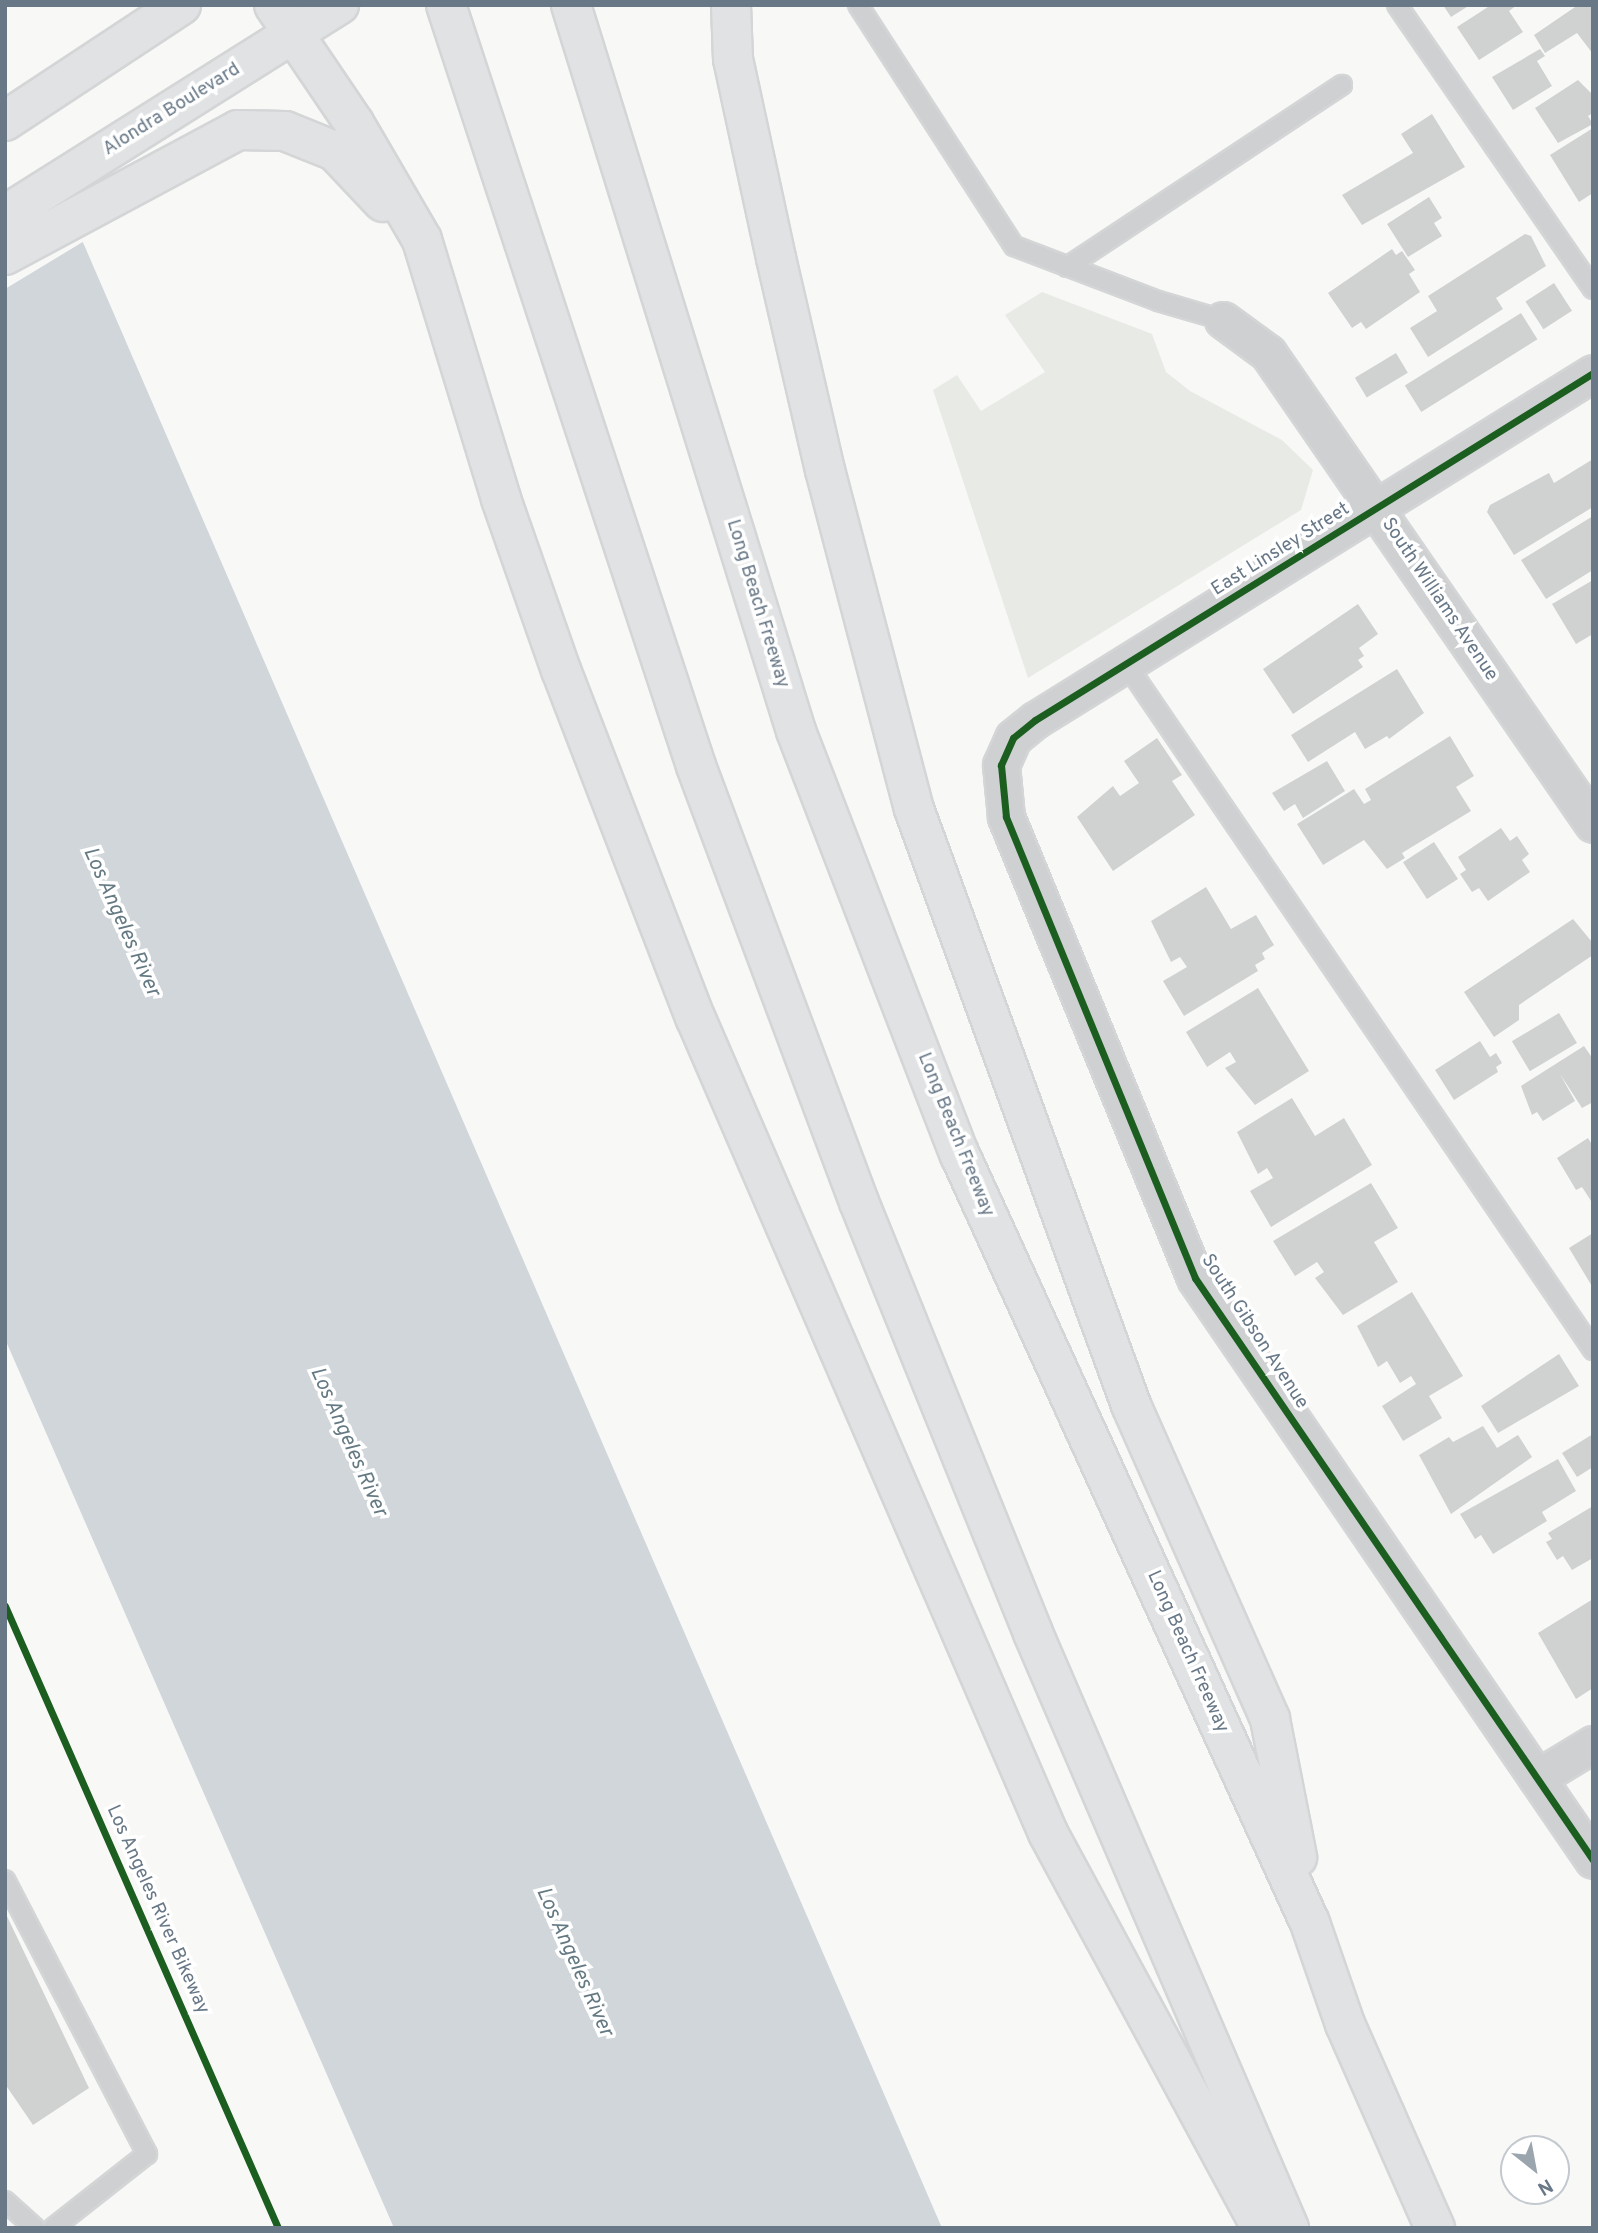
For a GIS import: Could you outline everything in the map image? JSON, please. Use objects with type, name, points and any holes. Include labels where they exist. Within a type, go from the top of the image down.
[{"type":"main road","points":[[5,121],[132,41],[181,5]]},
{"type":"main road","name":"Alondra Boulevard","points":[[5,215],[163,115],[284,19],[339,5]]},
{"type":"main road","points":[[446,5],[696,766],[859,1202],[1033,1633],[1289,2228]]},
{"type":"main road","name":"Long Beach Freeway","points":[[570,5],[801,743],[960,1155],[1310,1923],[1345,2025],[1435,2228]]},
{"type":"main road","points":[[731,5],[733,59],[776,258],[825,470],[914,809],[1130,1405],[1270,1719],[1310,1923]]},
{"type":"main road","points":[[284,19],[354,123],[422,240],[501,499],[561,670],[696,1018],[1048,1833],[1262,2228]]},
{"type":"main road","points":[[5,255],[182,156],[238,130],[285,131],[335,151],[422,240]]},
{"type":"street","name":"South Williams Avenue","points":[[1223,320],[1268,353],[1593,824]]},
{"type":"street","name":"East Linsley Street","points":[[1001,765],[1013,738],[1035,720],[1377,510],[1593,373]]},
{"type":"street","name":"South Gibson Avenue","points":[[1001,765],[1006,817],[1195,1278],[1593,1860]]},
{"type":"street","points":[[1537,1779],[1593,1744]]},
{"type":"lane","points":[[858,5],[1014,246],[1067,267],[1223,320]]},
{"type":"lane","points":[[1397,5],[1593,289]]},
{"type":"lane","points":[[1067,267],[1342,85]]},
{"type":"lane","points":[[1126,664],[1593,1350]]},
{"type":"lane","points":[[5,1880],[148,2154],[53,2228]]},
{"type":"lane","points":[[5,2201],[30,2226]]},
{"type":"shaded area","points":[[1042,292],[1152,334],[1166,372],[1190,391],[1282,440],[1313,470],[1301,510],[1028,678],[933,390],[957,375],[981,411],[1045,372],[1005,315]]},
{"type":"water","name":"Los Angeles River","points":[[5,64],[942,2228],[394,2228],[5,1339]]},
{"type":"pier","points":[[10,66],[86,240],[5,289],[5,69]]},
{"type":"building","points":[[1443,5],[1470,5],[1451,17]]},
{"type":"building","points":[[1491,5],[1517,5],[1509,11],[1523,32],[1479,60],[1457,27]]},
{"type":"building","points":[[1578,5],[1593,5],[1593,54],[1577,33],[1545,53],[1534,35]]},
{"type":"building","points":[[1540,49],[1545,56],[1537,61],[1552,86],[1513,110],[1492,77]]},
{"type":"building","points":[[1578,80],[1593,95],[1593,113],[1588,116],[1593,124],[1558,143],[1535,108]]},
{"type":"building","points":[[1432,114],[1465,167],[1362,225],[1342,195],[1413,153],[1401,134]]},
{"type":"building","points":[[1593,128],[1593,193],[1579,202],[1550,155]]},
{"type":"building","points":[[1429,197],[1442,218],[1434,223],[1442,236],[1408,257],[1387,224]]},
{"type":"building","points":[[1525,234],[1531,236],[1546,266],[1496,298],[1503,309],[1428,357],[1410,328],[1437,311],[1428,296]]},
{"type":"building","points":[[1392,249],[1396,255],[1402,251],[1415,270],[1409,274],[1420,292],[1366,329],[1361,322],[1352,328],[1328,293]]},
{"type":"building","points":[[1554,283],[1572,311],[1543,329],[1525,302]]},
{"type":"building","points":[[1521,313],[1537,339],[1421,412],[1405,386]]},
{"type":"building","points":[[1396,353],[1408,373],[1367,397],[1355,378]]},
{"type":"building","points":[[1593,459],[1593,507],[1514,555],[1487,512],[1490,505],[1549,473],[1554,483]]},
{"type":"building","points":[[1593,516],[1593,570],[1546,599],[1521,560]]},
{"type":"building","points":[[1593,580],[1593,634],[1576,644],[1552,604]]},
{"type":"building","points":[[1358,604],[1378,634],[1359,648],[1364,656],[1358,660],[1363,667],[1293,714],[1263,669]]},
{"type":"building","points":[[1397,669],[1424,713],[1389,739],[1387,736],[1365,749],[1355,732],[1308,762],[1291,735]]},
{"type":"building","points":[[1450,736],[1474,776],[1456,787],[1471,811],[1402,853],[1405,858],[1387,869],[1364,840],[1323,865],[1297,824],[1354,789],[1364,804],[1371,800],[1365,789]]},
{"type":"building","points":[[1157,738],[1182,775],[1172,781],[1195,815],[1113,871],[1077,817],[1113,786],[1120,796],[1139,783],[1124,761]]},
{"type":"building","points":[[1327,761],[1345,791],[1303,818],[1295,804],[1284,811],[1272,793]]},
{"type":"building","points":[[1501,828],[1510,841],[1517,836],[1529,854],[1522,860],[1530,872],[1488,901],[1479,888],[1472,892],[1460,874],[1466,870],[1458,857]]},
{"type":"building","points":[[1434,842],[1458,879],[1427,899],[1403,862]]},
{"type":"building","points":[[1206,887],[1231,929],[1256,915],[1274,945],[1262,953],[1265,959],[1255,965],[1258,971],[1184,1016],[1163,981],[1187,967],[1180,957],[1171,962],[1151,921]]},
{"type":"building","points":[[1573,919],[1592,942],[1593,955],[1519,1005],[1519,1020],[1494,1037],[1464,992]]},
{"type":"building","points":[[1258,988],[1309,1071],[1255,1105],[1225,1068],[1236,1062],[1230,1052],[1207,1067],[1186,1032]]},
{"type":"building","points":[[1559,1013],[1577,1043],[1530,1071],[1512,1041]]},
{"type":"building","points":[[1480,1041],[1490,1057],[1496,1053],[1502,1063],[1496,1067],[1498,1072],[1454,1100],[1435,1070]]},
{"type":"building","points":[[1584,1046],[1593,1059],[1593,1102],[1582,1108],[1560,1074],[1575,1101],[1543,1121],[1537,1112],[1532,1115],[1521,1086]]},
{"type":"building","points":[[1292,1098],[1315,1136],[1344,1118],[1372,1165],[1271,1227],[1250,1191],[1273,1178],[1267,1168],[1258,1174],[1237,1132]]},
{"type":"building","points":[[1588,1138],[1593,1146],[1593,1204],[1582,1187],[1576,1190],[1557,1158]]},
{"type":"building","points":[[1371,1183],[1398,1228],[1374,1242],[1398,1282],[1343,1315],[1315,1278],[1324,1272],[1317,1262],[1295,1276],[1273,1241]]},
{"type":"building","points":[[1593,1233],[1593,1288],[1569,1248]]},
{"type":"building","points":[[1412,1292],[1463,1376],[1429,1396],[1442,1418],[1403,1441],[1382,1406],[1416,1384],[1411,1376],[1400,1383],[1387,1361],[1378,1367],[1357,1326]]},
{"type":"building","points":[[1559,1354],[1579,1386],[1498,1433],[1481,1406]]},
{"type":"building","points":[[1483,1426],[1497,1448],[1518,1435],[1532,1457],[1451,1514],[1419,1455],[1449,1437],[1453,1442]]},
{"type":"building","points":[[1593,1434],[1593,1467],[1577,1477],[1562,1453]]},
{"type":"building","points":[[1558,1459],[1576,1491],[1542,1512],[1547,1521],[1493,1554],[1481,1535],[1475,1539],[1460,1514]]},
{"type":"building","points":[[1593,1506],[1593,1558],[1572,1570],[1563,1556],[1557,1560],[1546,1542],[1552,1539],[1548,1533]]},
{"type":"building","points":[[1593,1599],[1593,1688],[1576,1699],[1538,1633]]},
{"type":"building","points":[[5,1912],[89,2088],[33,2125],[5,2084]]},
{"type":"cycle path","points":[[1593,373],[1035,720],[1013,738],[1001,765],[1006,817],[1195,1278],[1593,1860]]},
{"type":"cycle path","name":"Los Angeles River Bikeway","points":[[5,1606],[278,2228]]}]
